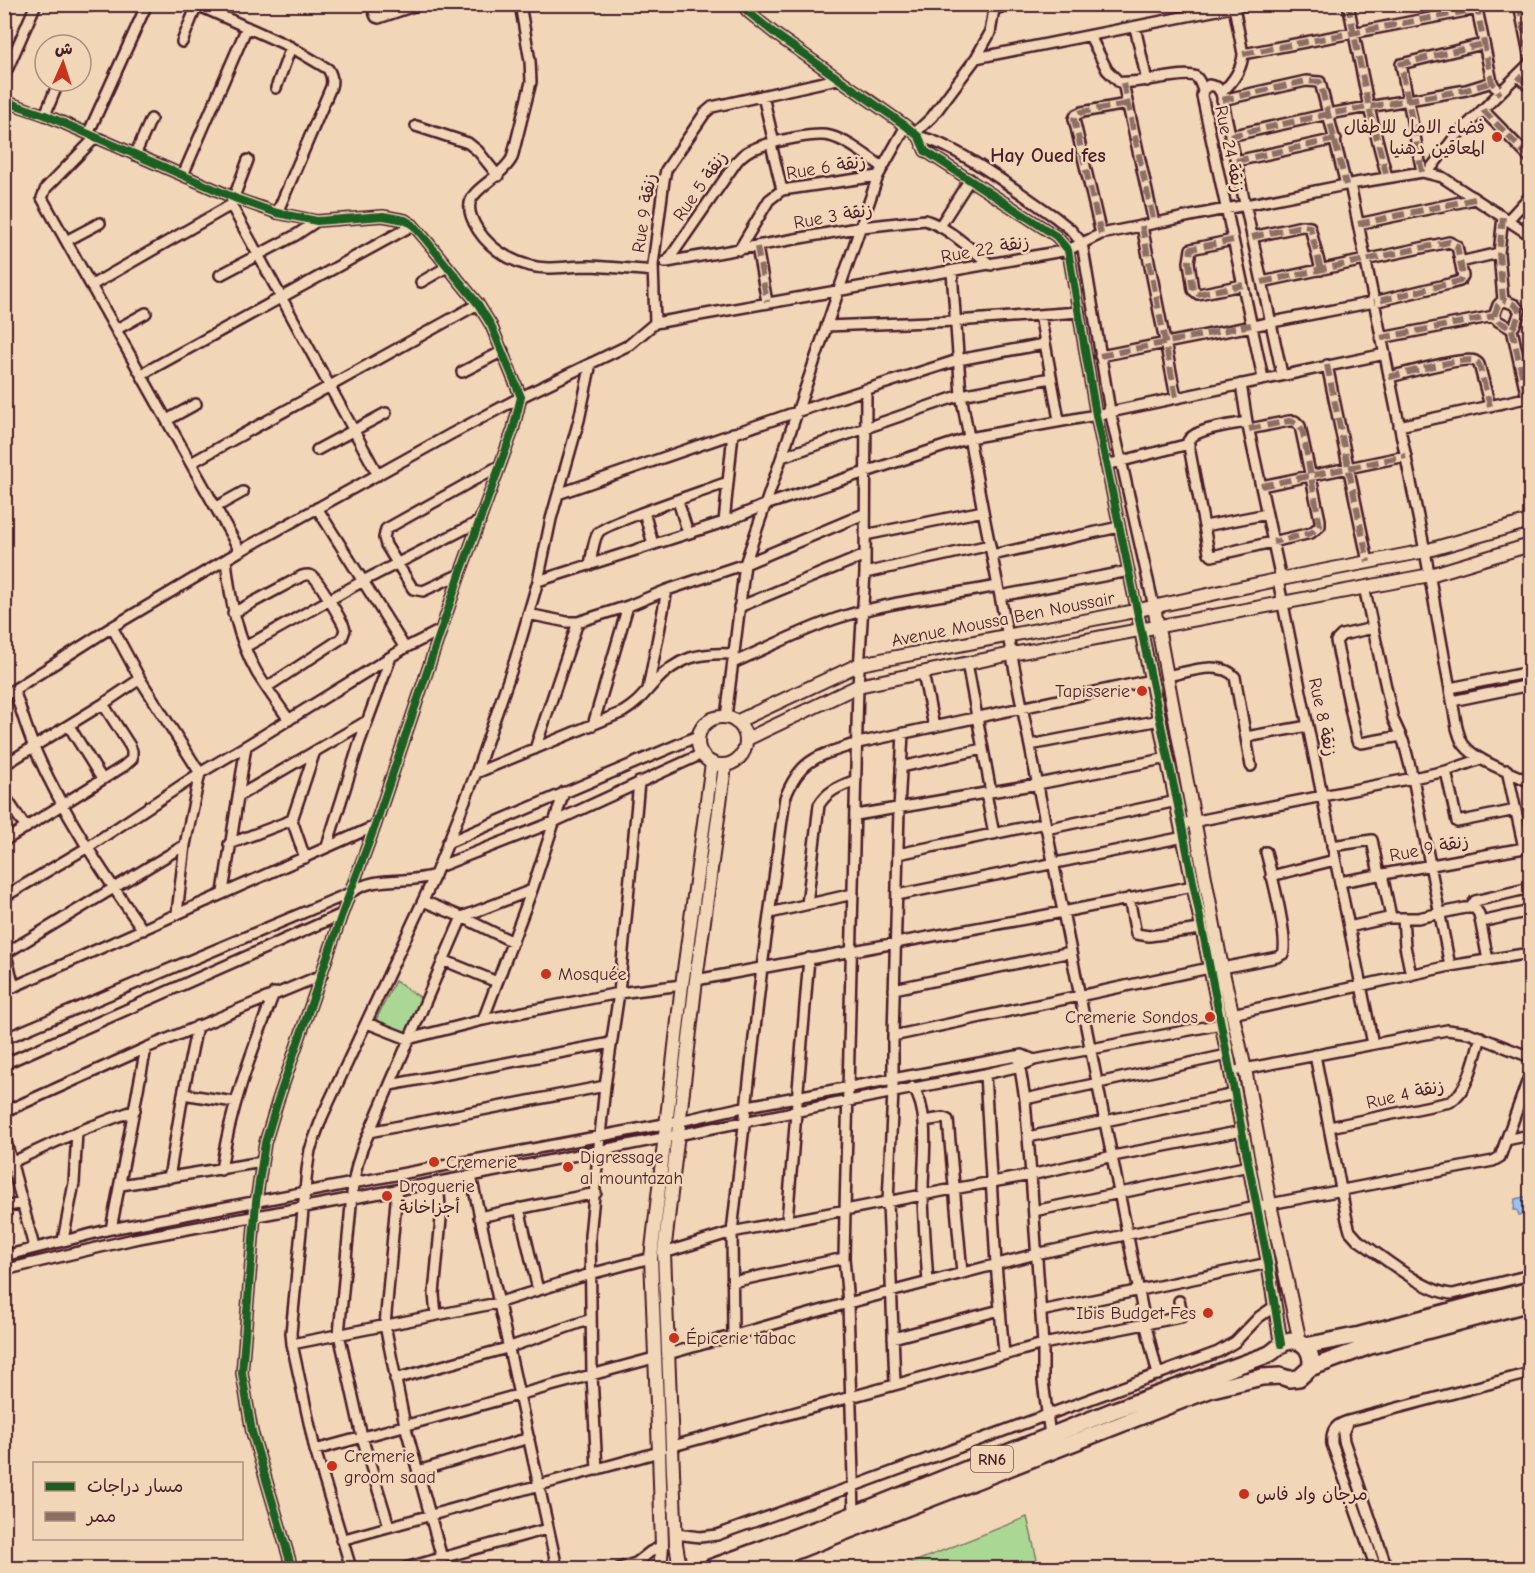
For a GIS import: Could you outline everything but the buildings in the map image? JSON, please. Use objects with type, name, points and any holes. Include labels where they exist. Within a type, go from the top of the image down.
[{"type":"main road","name":"RN6","points":[[710,1569],[1278,1348],[1290,1341],[1302,1344],[1360,1335],[1530,1290]]},
{"type":"main road","name":"RN6","points":[[752,1569],[770,1565],[1183,1400],[1247,1379],[1280,1376],[1289,1379],[1299,1378],[1310,1368],[1370,1346],[1530,1303]]},
{"type":"main road","points":[[1302,1344],[1312,1358],[1310,1368]]},
{"type":"main road","points":[[1278,1348],[1273,1362],[1280,1376]]},
{"type":"street","points":[[4,76],[36,4]]},
{"type":"street","points":[[147,4],[92,136],[43,193],[42,198],[240,551]]},
{"type":"street","points":[[371,4],[376,17],[379,18],[420,4]]},
{"type":"street","points":[[520,4],[530,61],[531,82],[512,158],[498,176],[471,198],[469,205],[474,223],[483,238],[496,249],[512,259],[545,268],[587,266],[653,268],[667,262]]},
{"type":"street","points":[[742,4],[748,12],[778,36],[837,79],[917,135],[937,142],[991,174],[1070,229],[1082,243],[1110,411],[1154,607],[1188,823],[1224,1018],[1227,1055],[1268,1263],[1275,1306],[1278,1348]]},
{"type":"street","points":[[976,58],[1248,4]]},
{"type":"street","points":[[1348,4],[1369,108],[1387,177]]},
{"type":"street","points":[[1425,172],[1454,138],[1518,76],[1530,61],[1519,4]]},
{"type":"street","points":[[182,42],[196,5],[291,47],[328,69],[333,81],[277,213]]},
{"type":"street","points":[[917,135],[976,58],[990,33],[991,7],[1011,5]]},
{"type":"street","points":[[1222,97],[1236,77],[1243,54],[1226,7]]},
{"type":"street","points":[[1243,54],[1476,7],[1492,82],[1500,94]]},
{"type":"street","points":[[183,175],[247,27]]},
{"type":"street","points":[[1135,27],[1147,81]]},
{"type":"street","points":[[1090,36],[1111,76],[1123,83],[1189,75],[1197,79],[1203,90]]},
{"type":"street","points":[[1425,172],[1400,66],[1402,63],[1483,44]]},
{"type":"street","points":[[276,88],[291,47]]},
{"type":"street","points":[[1518,76],[1530,87]]},
{"type":"street","name":"Rue 9 زنقة","points":[[655,323],[653,268],[661,192],[666,170],[705,113],[712,107],[837,79]]},
{"type":"street","points":[[1222,97],[1315,80],[1320,82],[1358,224],[1430,574],[1457,728],[1462,743],[1469,751],[1530,782]]},
{"type":"street","points":[[1230,136],[1328,114],[1473,88],[1492,82]]},
{"type":"street","points":[[1123,83],[1154,223]]},
{"type":"street","name":"Rue 24 زنقة","points":[[1263,378],[1202,96],[1203,90],[1209,85],[1217,87],[1222,97],[1282,374]]},
{"type":"street","points":[[45,115],[54,93]]},
{"type":"street","points":[[763,96],[782,190]]},
{"type":"street","points":[[4,101],[45,115],[183,175],[232,201],[317,221],[393,217],[405,220],[413,225],[478,304],[503,351],[520,397],[518,412],[278,1100],[262,1162],[256,1202],[242,1373],[252,1432],[292,1569]]},
{"type":"street","points":[[1101,234],[1074,119],[1082,112],[1127,104]]},
{"type":"street","points":[[1483,110],[1530,158]]},
{"type":"street","points":[[135,155],[151,119]]},
{"type":"street","points":[[416,126],[468,143],[478,151],[498,176]]},
{"type":"street","points":[[731,719],[734,658],[745,564],[881,171],[906,126]]},
{"type":"street","name":"Rue 5 زنقة","points":[[667,262],[737,161],[755,148],[815,135],[829,135],[842,141],[881,171]]},
{"type":"street","points":[[917,135],[926,151],[1056,236],[1068,250],[1096,415],[1150,680],[1177,801],[1188,823],[1184,837],[1201,929],[1215,963]]},
{"type":"street","points":[[1236,161],[1336,139]]},
{"type":"street","points":[[92,285],[232,201],[248,160]]},
{"type":"street","name":"Rue 6 زنقة","points":[[739,250],[769,200],[782,190],[881,171]]},
{"type":"street","points":[[1425,172],[1442,177],[1530,235]]},
{"type":"street","name":"Rue 22 زنقة","points":[[655,323],[1068,250],[1101,234],[1348,184],[1425,172]]},
{"type":"street","points":[[940,226],[970,179]]},
{"type":"street","points":[[1503,300],[1498,253],[1505,218],[1530,196]]},
{"type":"street","points":[[1358,224],[1475,199]]},
{"type":"street","points":[[232,201],[258,255],[378,475]]},
{"type":"street","name":"Rue 3 زنقة","points":[[667,262],[862,227],[925,220],[940,226],[991,265]]},
{"type":"street","points":[[220,275],[317,221]]},
{"type":"street","points":[[66,241],[100,223]]},
{"type":"street","points":[[142,374],[413,225]]},
{"type":"street","points":[[1142,226],[1176,397]]},
{"type":"street","points":[[1252,237],[1302,226],[1310,227],[1321,270]]},
{"type":"street","points":[[1233,240],[1191,249],[1189,262],[1193,290],[1198,294],[1243,285]]},
{"type":"street","points":[[1100,356],[1374,302],[1460,281],[1463,276],[1457,246],[1449,242],[1262,282]]},
{"type":"street","points":[[757,247],[767,302]]},
{"type":"street","points":[[1460,262],[1498,253]]},
{"type":"street","points":[[421,282],[447,267]]},
{"type":"street","points":[[952,272],[961,395],[969,438],[1138,1289],[1158,1375]]},
{"type":"street","points":[[1503,300],[1525,309],[1512,329]]},
{"type":"street","points":[[1494,316],[1498,304],[1503,300]]},
{"type":"street","points":[[191,463],[478,304]]},
{"type":"street","points":[[826,326],[956,321],[1079,312]]},
{"type":"street","points":[[117,329],[146,314]]},
{"type":"street","points":[[1040,315],[1059,420]]},
{"type":"street","points":[[1399,426],[1529,397],[1512,329],[1494,316]]},
{"type":"street","points":[[1381,338],[1494,316]]},
{"type":"street","points":[[4,696],[112,627],[240,551],[520,397],[629,345],[655,323]]},
{"type":"street","points":[[558,494],[733,433],[958,360],[1044,344]]},
{"type":"street","points":[[462,372],[503,351]]},
{"type":"street","points":[[538,581],[724,522],[765,505],[969,438],[1096,415],[1385,354]]},
{"type":"street","points":[[1389,377],[1454,362],[1473,360],[1480,368],[1490,406]]},
{"type":"street","points":[[351,1569],[315,1450],[292,1344],[291,1333],[310,1150],[466,802],[515,660],[538,581],[558,494],[579,420],[591,363]]},
{"type":"street","points":[[1328,365],[1368,562]]},
{"type":"street","points":[[782,457],[961,395],[1051,378]]},
{"type":"street","name":"Rue 8 زنقة","points":[[1241,384],[1273,542],[1283,604],[1373,1044]]},
{"type":"street","points":[[854,1513],[848,1303],[844,1258],[858,686],[865,573],[866,389]]},
{"type":"street","points":[[167,420],[196,404]]},
{"type":"street","points":[[317,450],[386,413]]},
{"type":"street","points":[[1106,465],[1188,442],[1192,436],[1201,432],[1295,421],[1303,433],[1320,526],[1311,533],[1212,556],[1209,553],[1188,442]]},
{"type":"street","points":[[724,522],[733,433]]},
{"type":"street","points":[[1261,486],[1406,456]]},
{"type":"street","points":[[460,574],[423,591],[418,591],[410,585],[386,545],[384,538],[386,529],[499,466]]},
{"type":"street","points":[[590,565],[599,530],[620,520],[728,482]]},
{"type":"street","points":[[216,507],[243,492]]},
{"type":"street","points":[[678,501],[688,533]]},
{"type":"street","points":[[317,508],[405,648]]},
{"type":"street","points":[[865,535],[983,511]]},
{"type":"street","points":[[644,512],[653,544]]},
{"type":"street","points":[[528,614],[567,622],[578,621],[628,606],[667,590],[745,564],[864,514]]},
{"type":"street","points":[[1205,526],[1267,514]]},
{"type":"street","points":[[245,647],[398,562],[480,521]]},
{"type":"street","name":"Avenue Moussa Ben Noussair","points":[[731,719],[860,664],[1137,611],[1280,579],[1425,551],[1530,521]]},
{"type":"street","points":[[865,573],[1119,527]]},
{"type":"street","name":"Avenue Moussa Ben Noussair","points":[[747,739],[858,686],[1012,654],[1283,604],[1430,574],[1530,545]]},
{"type":"street","points":[[739,608],[865,555]]},
{"type":"street","points":[[226,560],[233,613],[245,647],[267,687],[289,720]]},
{"type":"street","points":[[476,773],[623,712],[636,704],[648,689],[673,666],[692,657],[714,652],[734,658],[811,628],[864,611],[1129,571]]},
{"type":"street","points":[[233,613],[302,576],[312,576],[343,624],[345,630],[342,638],[267,687]]},
{"type":"street","points":[[1364,587],[1393,718],[1401,736],[1413,778],[1450,966]]},
{"type":"street","points":[[648,689],[667,590]]},
{"type":"street","points":[[593,725],[628,606]]},
{"type":"street","points":[[535,750],[578,621]]},
{"type":"street","points":[[112,627],[140,679],[200,773],[184,844],[177,913]]},
{"type":"street","points":[[1373,628],[1342,635],[1336,641],[1357,741],[1361,743],[1401,736]]},
{"type":"street","points":[[4,897],[87,847],[200,773],[405,648],[441,630]]},
{"type":"street","points":[[327,846],[390,657]]},
{"type":"street","points":[[967,663],[978,717],[994,834]]},
{"type":"street","points":[[1166,676],[1213,668],[1226,669],[1231,672],[1235,677],[1251,766]]},
{"type":"street","points":[[1450,688],[1530,672]]},
{"type":"street","points":[[923,673],[934,727]]},
{"type":"street","points":[[4,765],[140,679]]},
{"type":"street","points":[[734,1334],[732,1232],[762,967],[785,798],[794,777],[802,766],[813,759],[858,743],[1150,680]]},
{"type":"street","points":[[1452,700],[1530,685]]},
{"type":"street","points":[[14,690],[34,746],[63,805],[87,847],[143,930]]},
{"type":"street","points":[[4,841],[129,763],[133,755],[130,746],[103,704]]},
{"type":"street","points":[[716,718],[731,719],[743,729],[747,739],[744,751],[741,757],[731,764],[712,763],[702,754],[698,745],[698,736],[706,723],[716,718]]},
{"type":"street","points":[[1030,745],[1160,720]]},
{"type":"street","points":[[240,795],[314,754],[367,721]]},
{"type":"street","points":[[69,726],[102,779]]},
{"type":"street","points":[[1246,737],[1308,726]]},
{"type":"street","points":[[895,1384],[888,1202],[903,734]]},
{"type":"street","points":[[447,843],[698,736]]},
{"type":"street","points":[[223,892],[246,747]]},
{"type":"street","points":[[901,767],[983,749]]},
{"type":"street","points":[[305,858],[292,820],[314,754]]},
{"type":"street","points":[[4,1039],[350,893],[360,885],[376,881],[425,879],[436,871],[556,821],[702,754]]},
{"type":"street","points":[[856,815],[1038,784],[1168,758]]},
{"type":"street","points":[[1188,823],[1446,771],[1481,759]]},
{"type":"street","points":[[660,1569],[662,1546],[651,1258],[682,985],[712,763]]},
{"type":"street","points":[[680,1569],[676,1534],[664,1253],[696,980],[725,765]]},
{"type":"street","points":[[1446,771],[1457,822],[1516,810],[1507,770]]},
{"type":"street","points":[[807,904],[819,805],[832,789],[856,780]]},
{"type":"street","points":[[597,1470],[592,1375],[590,1236],[605,1086],[619,993],[639,782]]},
{"type":"street","points":[[483,1020],[532,890],[564,792]]},
{"type":"street","points":[[4,795],[26,828]]},
{"type":"street","points":[[898,854],[1177,801]]},
{"type":"street","name":"Rue 9 زنقة","points":[[1340,882],[1524,848],[1516,810]]},
{"type":"street","points":[[230,844],[292,820]]},
{"type":"street","points":[[184,844],[5,950],[9,989],[375,826]]},
{"type":"street","points":[[897,895],[1184,837]]},
{"type":"street","points":[[1332,846],[1372,840],[1391,917]]},
{"type":"street","points":[[892,1036],[1080,996],[1215,963],[1283,954],[1285,942],[1266,852]]},
{"type":"street","points":[[1271,876],[1335,860]]},
{"type":"street","points":[[696,980],[1193,886]]},
{"type":"street","points":[[1471,907],[1475,901],[1530,888]]},
{"type":"street","points":[[388,1526],[362,1437],[339,1334],[353,1184],[357,1165],[408,1039],[462,917],[532,890]]},
{"type":"street","points":[[771,913],[853,894]]},
{"type":"street","points":[[1129,898],[1136,934],[1149,936],[1201,929]]},
{"type":"street","points":[[423,902],[462,917],[513,942]]},
{"type":"street","points":[[1349,927],[1391,917],[1418,918],[1471,907],[1477,910],[1488,960]]},
{"type":"street","points":[[1480,922],[1530,911]]},
{"type":"street","points":[[4,1064],[342,914]]},
{"type":"street","points":[[1403,918],[1404,939],[1411,975]]},
{"type":"street","points":[[894,989],[1071,952]]},
{"type":"street","points":[[4,1270],[134,1239],[471,1176],[796,1112],[893,1090],[985,1074],[1020,1066],[1034,1060],[1090,1050],[1450,966],[1530,953]]},
{"type":"street","points":[[787,1221],[808,958]]},
{"type":"street","points":[[443,960],[497,982]]},
{"type":"street","points":[[4,1112],[197,1026],[322,975]]},
{"type":"street","points":[[367,1023],[408,1039],[483,1020],[619,993],[682,985]]},
{"type":"street","points":[[220,1170],[234,1102],[274,993]]},
{"type":"street","points":[[1224,1018],[1245,1069],[1270,1204],[1302,1344]]},
{"type":"street","points":[[169,1178],[197,1026]]},
{"type":"street","points":[[1231,1072],[1447,1030],[1481,1037],[1530,1057]]},
{"type":"street","name":"Rue 4 زنقة","points":[[1330,1127],[1450,1102],[1458,1097],[1468,1079],[1481,1037]]},
{"type":"street","points":[[390,1085],[611,1043]]},
{"type":"street","points":[[111,1229],[146,1048]]},
{"type":"street","points":[[4,1256],[111,1229],[600,1137],[748,1106],[1022,1055],[1034,1060]]},
{"type":"street","points":[[1025,1099],[1227,1055]]},
{"type":"street","points":[[1315,1055],[1350,1231],[1358,1240],[1434,1290],[1444,1294],[1453,1294],[1530,1275]]},
{"type":"street","points":[[1017,1056],[1025,1099],[1032,1175],[1050,1436]]},
{"type":"street","points":[[985,1074],[996,1264],[1004,1354]]},
{"type":"street","points":[[668,1354],[848,1303],[1036,1254],[1270,1204],[1485,1163],[1500,1157],[1530,1074]]},
{"type":"street","points":[[369,1132],[605,1086]]},
{"type":"street","points":[[913,1087],[917,1093],[924,1121],[923,1195],[928,1282]]},
{"type":"street","points":[[183,1094],[234,1102]]},
{"type":"street","points":[[1028,1137],[1235,1094]]},
{"type":"street","points":[[9,1164],[77,1132],[135,1110]]},
{"type":"street","points":[[924,1121],[943,1118],[948,1120],[962,1273]]},
{"type":"street","points":[[664,1253],[732,1232],[1032,1175],[1113,1156],[1242,1131]]},
{"type":"street","points":[[63,1240],[74,1183],[77,1132]]},
{"type":"street","points":[[4,1134],[9,1164],[23,1203],[34,1247]]},
{"type":"street","points":[[1506,1140],[1530,1136]]},
{"type":"street","points":[[121,1185],[262,1162]]},
{"type":"street","points":[[1034,1211],[1249,1166]]},
{"type":"street","points":[[471,1176],[556,1569]]},
{"type":"street","points":[[436,1315],[434,1294],[441,1219],[438,1182]]},
{"type":"street","points":[[397,1190],[385,1325],[405,1425],[442,1558]]},
{"type":"street","points":[[479,1217],[596,1193]]},
{"type":"street","points":[[4,1207],[23,1203]]},
{"type":"street","points":[[519,1208],[538,1290]]},
{"type":"street","points":[[292,1344],[497,1303],[651,1258]]},
{"type":"street","points":[[732,1282],[844,1258]]},
{"type":"street","points":[[1041,1311],[1268,1263]]},
{"type":"street","points":[[673,1446],[1043,1344],[1145,1322],[1176,1319],[1181,1317],[1179,1301]]},
{"type":"street","points":[[676,1534],[708,1537],[1158,1375],[1231,1345],[1259,1317],[1275,1306]]},
{"type":"street","points":[[893,1338],[1000,1310]]},
{"type":"street","points":[[395,1379],[507,1348],[591,1319]]},
{"type":"street","points":[[315,1450],[654,1358]]},
{"type":"street","points":[[1376,1569],[1332,1444],[1333,1430],[1338,1424],[1348,1421],[1530,1373]]},
{"type":"street","points":[[1348,1421],[1343,1433],[1344,1441],[1387,1569]]},
{"type":"street","points":[[418,1471],[529,1438]]},
{"type":"street","points":[[342,1540],[659,1452]]},
{"type":"street","points":[[405,1569],[547,1529]]},
{"type":"street","points":[[620,1569],[636,1563],[662,1546]]},
{"type":"green space","points":[[395,981],[423,999],[407,1034],[376,1020]]},
{"type":"green space","points":[[1027,1517],[1039,1568],[899,1568]]},
{"type":"water","points":[[1530,1196],[1530,1212],[1519,1215],[1517,1210],[1514,1210],[1515,1199]]},
{"type":"marked path","points":[[1348,4],[1369,108],[1387,177]]},
{"type":"marked path","points":[[1476,4],[1492,82],[1500,94]]},
{"type":"marked path","points":[[1519,4],[1530,59]]},
{"type":"marked path","points":[[1243,54],[1477,9]]},
{"type":"marked path","points":[[1422,172],[1401,64],[1483,44]]},
{"type":"marked path","points":[[1518,76],[1530,87]]},
{"type":"marked path","points":[[1222,100],[1306,81],[1320,82],[1346,185]]},
{"type":"marked path","points":[[1230,136],[1328,114],[1466,90],[1492,82]]},
{"type":"marked path","points":[[1123,83],[1154,223]]},
{"type":"marked path","points":[[1101,234],[1074,119],[1082,112],[1127,104]]},
{"type":"marked path","points":[[1483,110],[1530,158]]},
{"type":"marked path","points":[[1236,161],[1336,139]]},
{"type":"marked path","points":[[1358,224],[1475,199]]},
{"type":"marked path","points":[[1503,217],[1499,253],[1503,300],[1498,305],[1494,316],[1512,329],[1520,311],[1515,305],[1503,300]]},
{"type":"marked path","points":[[1142,226],[1176,397]]},
{"type":"marked path","points":[[1252,237],[1302,226],[1310,227],[1321,270]]},
{"type":"marked path","points":[[1233,240],[1191,249],[1189,262],[1193,290],[1198,294],[1243,285]]},
{"type":"marked path","points":[[1262,282],[1449,242],[1457,246],[1463,276],[1460,281],[1374,302]]},
{"type":"marked path","points":[[757,247],[767,302]]},
{"type":"marked path","points":[[1381,338],[1494,316]]},
{"type":"marked path","points":[[1100,356],[1251,325]]},
{"type":"marked path","points":[[1512,329],[1527,398]]},
{"type":"marked path","points":[[1389,377],[1447,363],[1475,361],[1478,363],[1490,406]]},
{"type":"marked path","points":[[1327,365],[1368,562]]},
{"type":"marked path","points":[[1249,429],[1289,421],[1298,424],[1303,433],[1320,526],[1311,533],[1273,542]]},
{"type":"marked path","points":[[1261,486],[1406,456]]},
{"type":"cycle path","points":[[742,4],[748,12],[778,36],[906,126],[919,137],[925,151],[1056,236],[1068,250],[1096,415],[1177,801],[1268,1263],[1281,1344]]},
{"type":"cycle path","points":[[4,101],[45,115],[237,199],[277,213],[317,221],[383,216],[405,220],[413,225],[478,304],[491,325],[521,397],[513,430],[460,574],[265,1143],[256,1202],[242,1373],[252,1432],[292,1568]]},
{"type":"place","name":"فضاء الامل للاطفال المعاقين دهنيا","points":[[1497,137]]},
{"type":"place","name":"Tapisserie","points":[[1142,691]]},
{"type":"place","name":"Mosquée","points":[[546,974]]},
{"type":"place","name":"Cremerie Sondos","points":[[1210,1017]]},
{"type":"place","name":"Cremerie","points":[[434,1162]]},
{"type":"place","name":"Digressage al mountazah","points":[[568,1167]]},
{"type":"place","name":"Droguerie أجزاخانة","points":[[387,1196]]},
{"type":"place","name":"Ibis Budget Fes","points":[[1208,1313]]},
{"type":"place","name":"Épicerie tabac","points":[[674,1338]]},
{"type":"place","name":"Cremerie groom saad","points":[[332,1466]]},
{"type":"place","name":"مرجان واد فاس","points":[[1244,1494]]},
{"type":"district","name":"Hay Oued fes","points":[[1048,155]]}]
